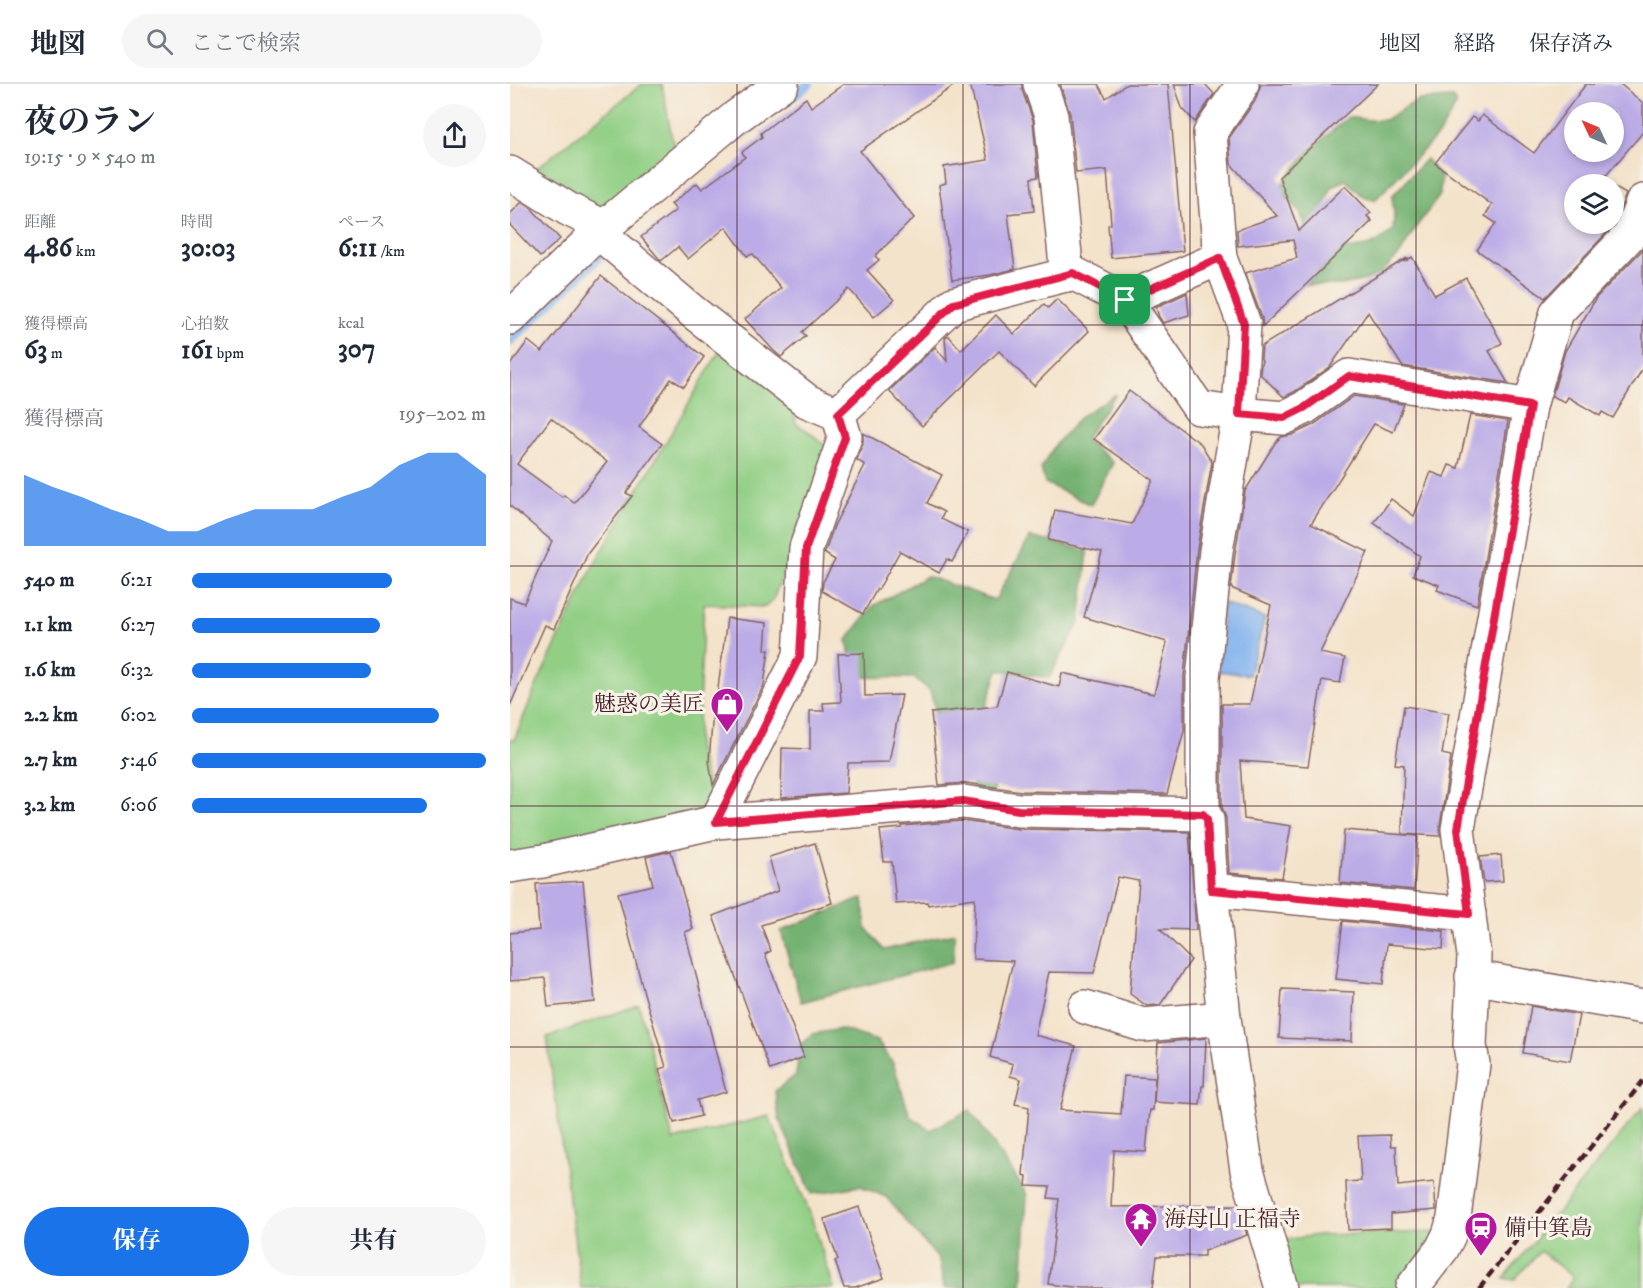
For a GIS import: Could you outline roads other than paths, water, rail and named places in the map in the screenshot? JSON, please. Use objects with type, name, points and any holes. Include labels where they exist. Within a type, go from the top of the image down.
[{"type":"street","points":[[510,318],[606,236],[736,117],[782,84]]},
{"type":"street","points":[[1040,84],[1051,116],[1066,275]]},
{"type":"street","points":[[1242,84],[1210,133],[1220,258],[1244,324],[1239,414],[1216,551],[1203,678],[1203,814],[1207,819],[1211,890],[1224,1018],[1247,1170],[1282,1288]]},
{"type":"street","points":[[510,173],[606,236],[693,312],[807,400],[838,414],[845,437],[806,548],[800,656],[716,822]]},
{"type":"street","points":[[1412,1288],[1442,1249],[1454,1218],[1473,1064],[1470,1045],[1474,956],[1458,829],[1530,406],[1557,312],[1630,235],[1643,201]]},
{"type":"street","points":[[1125,300],[1220,258]]},
{"type":"street","points":[[838,414],[953,304],[1073,273],[1125,300],[1199,408],[1284,418],[1304,408],[1349,376],[1530,406]]},
{"type":"street","points":[[510,867],[716,822],[963,801],[1019,810],[1203,814]]},
{"type":"street","points":[[1211,890],[1469,914]]},
{"type":"street","points":[[1472,977],[1643,1006]]},
{"type":"street","points":[[1084,1007],[1143,1025],[1224,1018]]},
{"type":"water","points":[[1223,603],[1265,618],[1249,675],[1218,671]]},
{"type":"waterway","points":[[783,103],[809,84]]},
{"type":"waterway","points":[[733,140],[764,117]]},
{"type":"waterway","points":[[510,341],[610,246]]},
{"type":"railway","points":[[1479,1288],[1643,1081]]},
{"type":"place","name":"魅惑の美匠","points":[[727,733]]},
{"type":"place","name":"海母山 正福寺","points":[[1141,1248]]},
{"type":"place","name":"備中箕島","points":[[1481,1257]]}]
